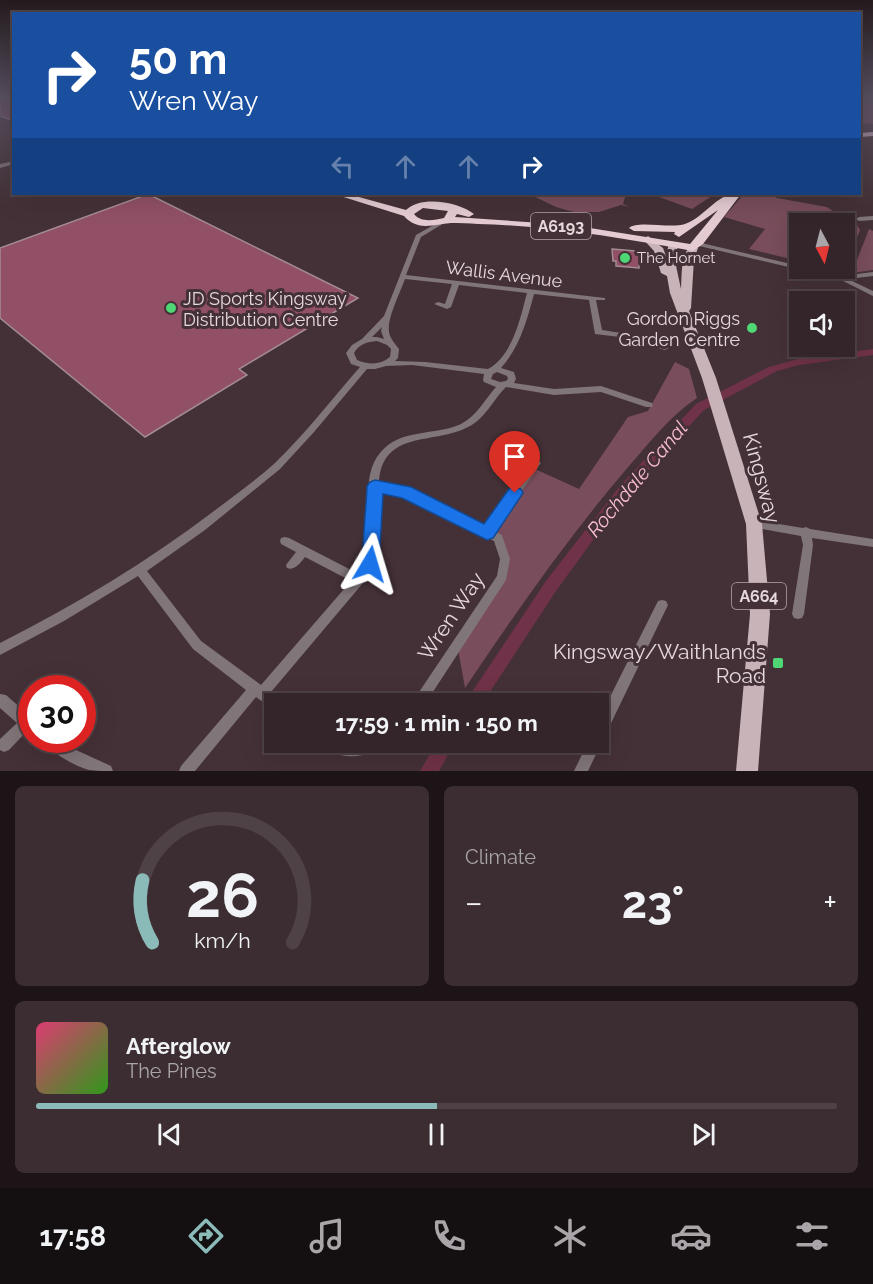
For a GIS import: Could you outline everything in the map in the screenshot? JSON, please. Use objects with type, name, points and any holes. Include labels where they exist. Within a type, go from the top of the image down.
[{"type":"highway","name":"A6193","points":[[343,195],[411,214],[426,224],[446,218],[487,216],[654,230],[687,227]]},
{"type":"highway","name":"Kingsway","points":[[685,244],[687,227],[719,202],[734,195]]},
{"type":"highway","name":"Kingsway","points":[[685,244],[735,195]]},
{"type":"highway","name":"A6193","points":[[411,214],[433,204],[446,218],[585,228],[685,244]]},
{"type":"highway","name":"A6193","points":[[592,224],[685,244]]},
{"type":"main road","name":"A664","points":[[648,239],[660,252],[667,277],[676,294]]},
{"type":"main road","name":"Kingsway","points":[[685,244],[671,267],[676,294],[684,310],[725,425],[754,524],[760,614],[747,771]]},
{"type":"main road","name":"Kingsway","points":[[684,310],[689,259],[685,244]]},
{"type":"street","points":[[411,214],[418,236]]},
{"type":"street","points":[[386,364],[394,357],[393,346],[385,331],[387,317],[418,236],[446,218]]},
{"type":"street","points":[[859,219],[873,218]]},
{"type":"street","points":[[685,244],[789,267]]},
{"type":"street","points":[[855,276],[873,274]]},
{"type":"street","name":"Wallis Avenue","points":[[402,277],[603,299]]},
{"type":"street","points":[[843,279],[873,294]]},
{"type":"street","points":[[438,304],[447,308],[456,283]]},
{"type":"street","points":[[490,396],[490,376],[508,357],[523,322],[531,292]]},
{"type":"street","points":[[592,298],[592,306],[598,323],[597,332],[621,335],[665,348]]},
{"type":"street","points":[[387,317],[364,340],[355,345],[350,353],[354,362],[376,367],[386,364],[419,363],[490,376],[554,392],[601,389],[649,405]]},
{"type":"street","points":[[364,340],[377,339],[393,346],[419,363]]},
{"type":"street","points":[[186,771],[359,580],[370,564],[374,533],[375,486],[380,458],[395,442],[416,435],[441,434],[465,425],[481,415],[490,396],[507,380],[508,357]]},
{"type":"street","points":[[0,649],[81,606],[140,570],[205,524],[276,468],[322,419],[365,366]]},
{"type":"street","points":[[490,376],[507,380]]},
{"type":"street","points":[[487,533],[536,463]]},
{"type":"street","name":"Wren Way","points":[[375,486],[405,492],[498,538],[505,559],[502,577],[424,693]]},
{"type":"street","points":[[754,524],[873,543]]},
{"type":"street","points":[[798,614],[808,544],[806,531]]},
{"type":"street","points":[[285,541],[359,580]]},
{"type":"street","points":[[291,565],[304,551]]},
{"type":"street","points":[[140,570],[197,645],[264,694]]},
{"type":"street","points":[[609,713],[662,605]]},
{"type":"street","points":[[1,700],[18,715]]},
{"type":"street","points":[[4,745],[18,734]]},
{"type":"street","points":[[68,753],[106,771]]},
{"type":"street","points":[[581,771],[590,753]]},
{"type":"shaded area","points":[[531,195],[626,195],[623,204],[630,207],[621,205],[599,212],[574,212],[556,207]]},
{"type":"shaded area","points":[[654,195],[713,195],[692,209]]},
{"type":"shaded area","points":[[743,195],[772,195],[777,198],[827,207],[836,213],[789,213],[789,259],[749,249],[765,229],[724,217]]},
{"type":"shaded area","points":[[855,222],[860,230],[855,242]]},
{"type":"shaded area","points":[[869,229],[873,231],[873,270],[855,273],[855,265]]},
{"type":"shaded area","points":[[675,362],[689,369],[697,398],[661,430],[585,520],[465,688],[458,649],[508,558],[491,532],[535,469],[579,489],[628,417],[648,411]]},
{"type":"building","name":"JD Sports Kingsway Distribution Centre","points":[[150,195],[358,298],[239,369],[247,375],[145,437],[0,318],[0,248]]},
{"type":"building","name":"The Hornet","points":[[612,249],[639,253],[639,268],[616,266]]},
{"type":"waterway","name":"Rochdale Canal","points":[[479,693],[551,586],[623,490],[700,407],[773,369],[798,362],[873,352]]},
{"type":"waterway","name":"Rochdale Canal","points":[[429,771],[440,753]]},
{"type":"place","name":"The Hornet","points":[[625,258]]},
{"type":"place","name":"JD Sports Kingsway Distribution Centre","points":[[171,308]]},
{"type":"place","name":"Gordon Riggs Garden Centre","points":[[752,328]]},
{"type":"place","name":"Kingsway/Waithlands Road","points":[[778,663]]},
{"type":"route","points":[[370,564],[374,533],[375,486],[405,492],[487,533],[515,493]]}]
